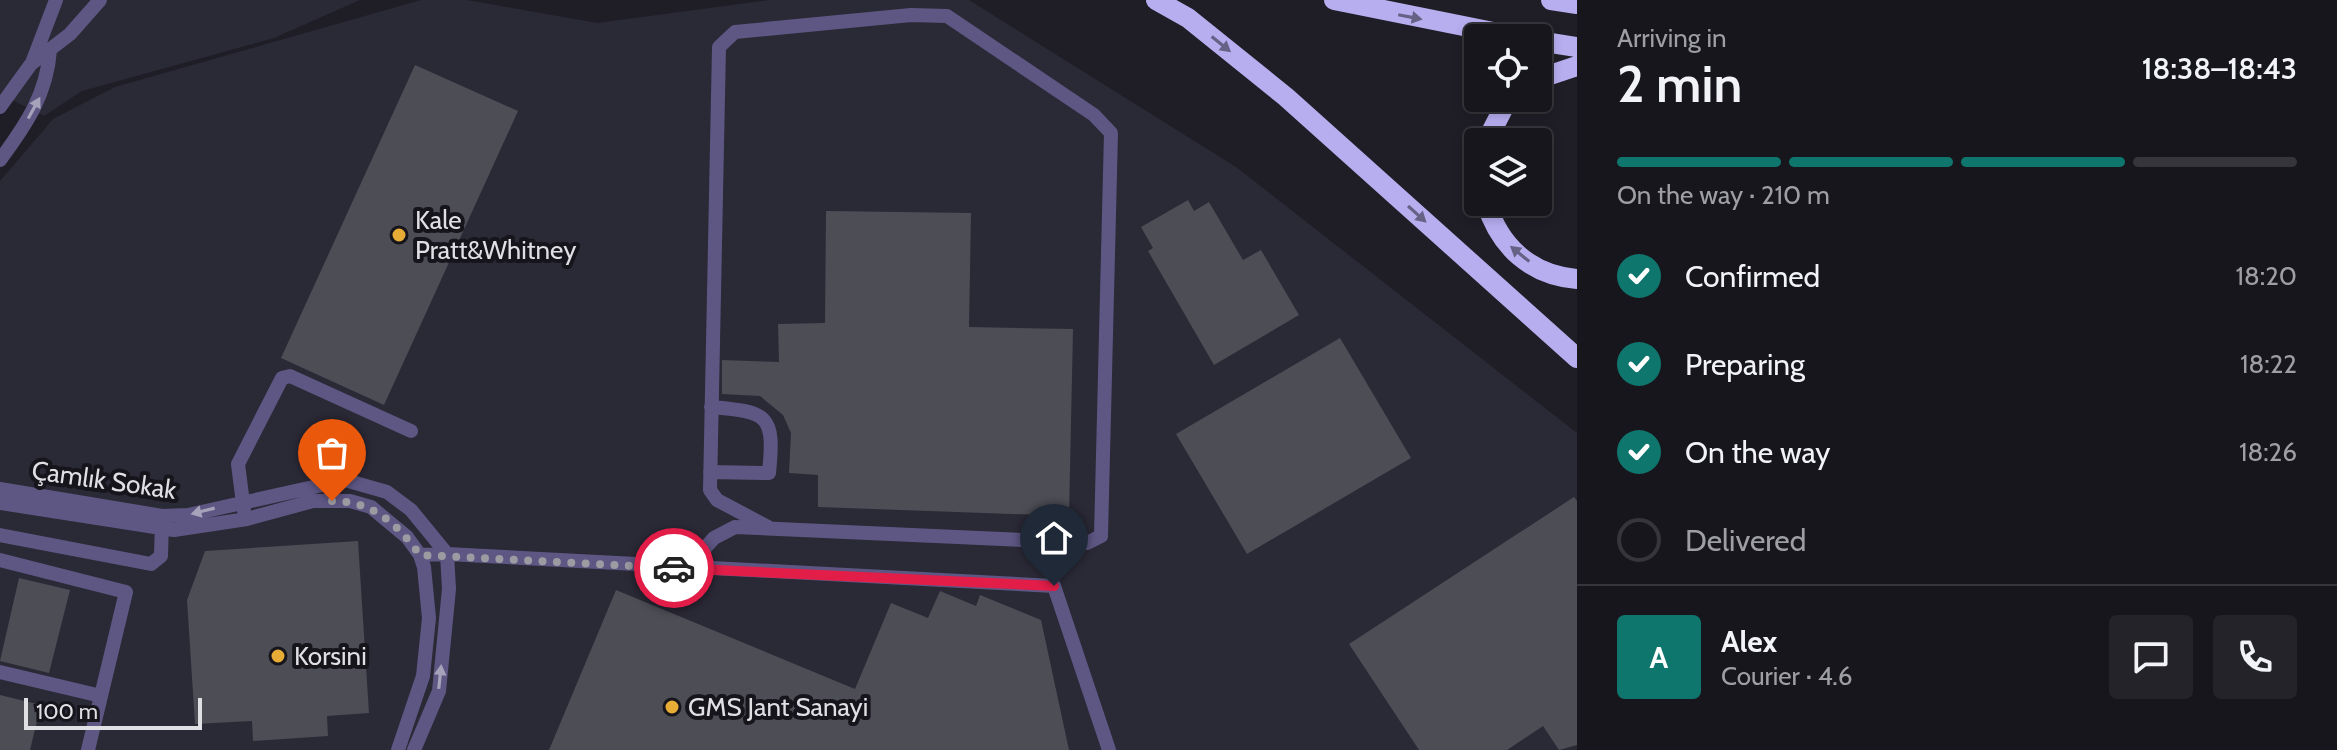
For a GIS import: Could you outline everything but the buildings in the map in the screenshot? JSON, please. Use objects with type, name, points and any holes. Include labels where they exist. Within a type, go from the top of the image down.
[{"type":"highway","points":[[1156,0],[1188,18],[1286,97],[1577,358]]},
{"type":"highway","points":[[1334,0],[1464,26]]},
{"type":"highway","points":[[1551,0],[1577,4]]},
{"type":"highway","points":[[1552,43],[1577,47]]},
{"type":"highway","points":[[1552,74],[1577,66]]},
{"type":"highway","points":[[1490,216],[1495,231],[1518,256],[1554,277],[1577,279]]},
{"type":"street","points":[[0,107],[31,64],[56,0]]},
{"type":"street","points":[[31,64],[70,34],[100,0]]},
{"type":"street","points":[[686,569],[721,533],[735,527],[1087,543],[1099,539],[1109,128],[947,16],[911,15],[731,34],[717,53],[710,472],[713,497],[768,527]]},
{"type":"street","points":[[0,160],[37,106],[48,77],[50,50]]},
{"type":"street","points":[[247,519],[241,502],[238,475],[241,455],[282,378],[290,376],[411,431]]},
{"type":"street","points":[[710,472],[769,473],[773,438],[768,424],[756,412],[711,407]]},
{"type":"street","name":"Çamlık Sokak","points":[[0,489],[163,523],[241,502],[345,480],[387,492],[411,510],[447,554]]},
{"type":"street","name":"Çamlık Sokak","points":[[0,503],[163,523],[247,519],[313,501],[350,501],[371,507],[390,520],[420,555]]},
{"type":"street","points":[[0,535],[151,564],[161,556],[163,523]]},
{"type":"street","points":[[414,750],[439,691],[449,589],[447,554]]},
{"type":"street","points":[[398,750],[423,676],[429,618],[420,555],[447,554],[1054,586],[1109,750]]},
{"type":"street","points":[[0,560],[126,592],[88,750]]},
{"type":"street","points":[[0,672],[101,696]]},
{"type":"shaded area","points":[[0,0],[360,0],[274,38],[82,91],[44,116],[0,94]]},
{"type":"shaded area","points":[[421,0],[467,0],[597,23],[769,0],[969,0],[1236,167],[1577,433],[1577,750],[0,750],[0,181],[53,119],[115,87]]},
{"type":"way so far","points":[[332,501],[350,501],[371,507],[390,520],[420,555],[674,568]]},
{"type":"place","name":"Kale Pratt&Whitney","points":[[399,235]]},
{"type":"place","name":"Korsini","points":[[278,656]]},
{"type":"place","name":"GMS Jant Sanayi","points":[[672,707]]},
{"type":"route","points":[[674,568],[1054,586]]}]
